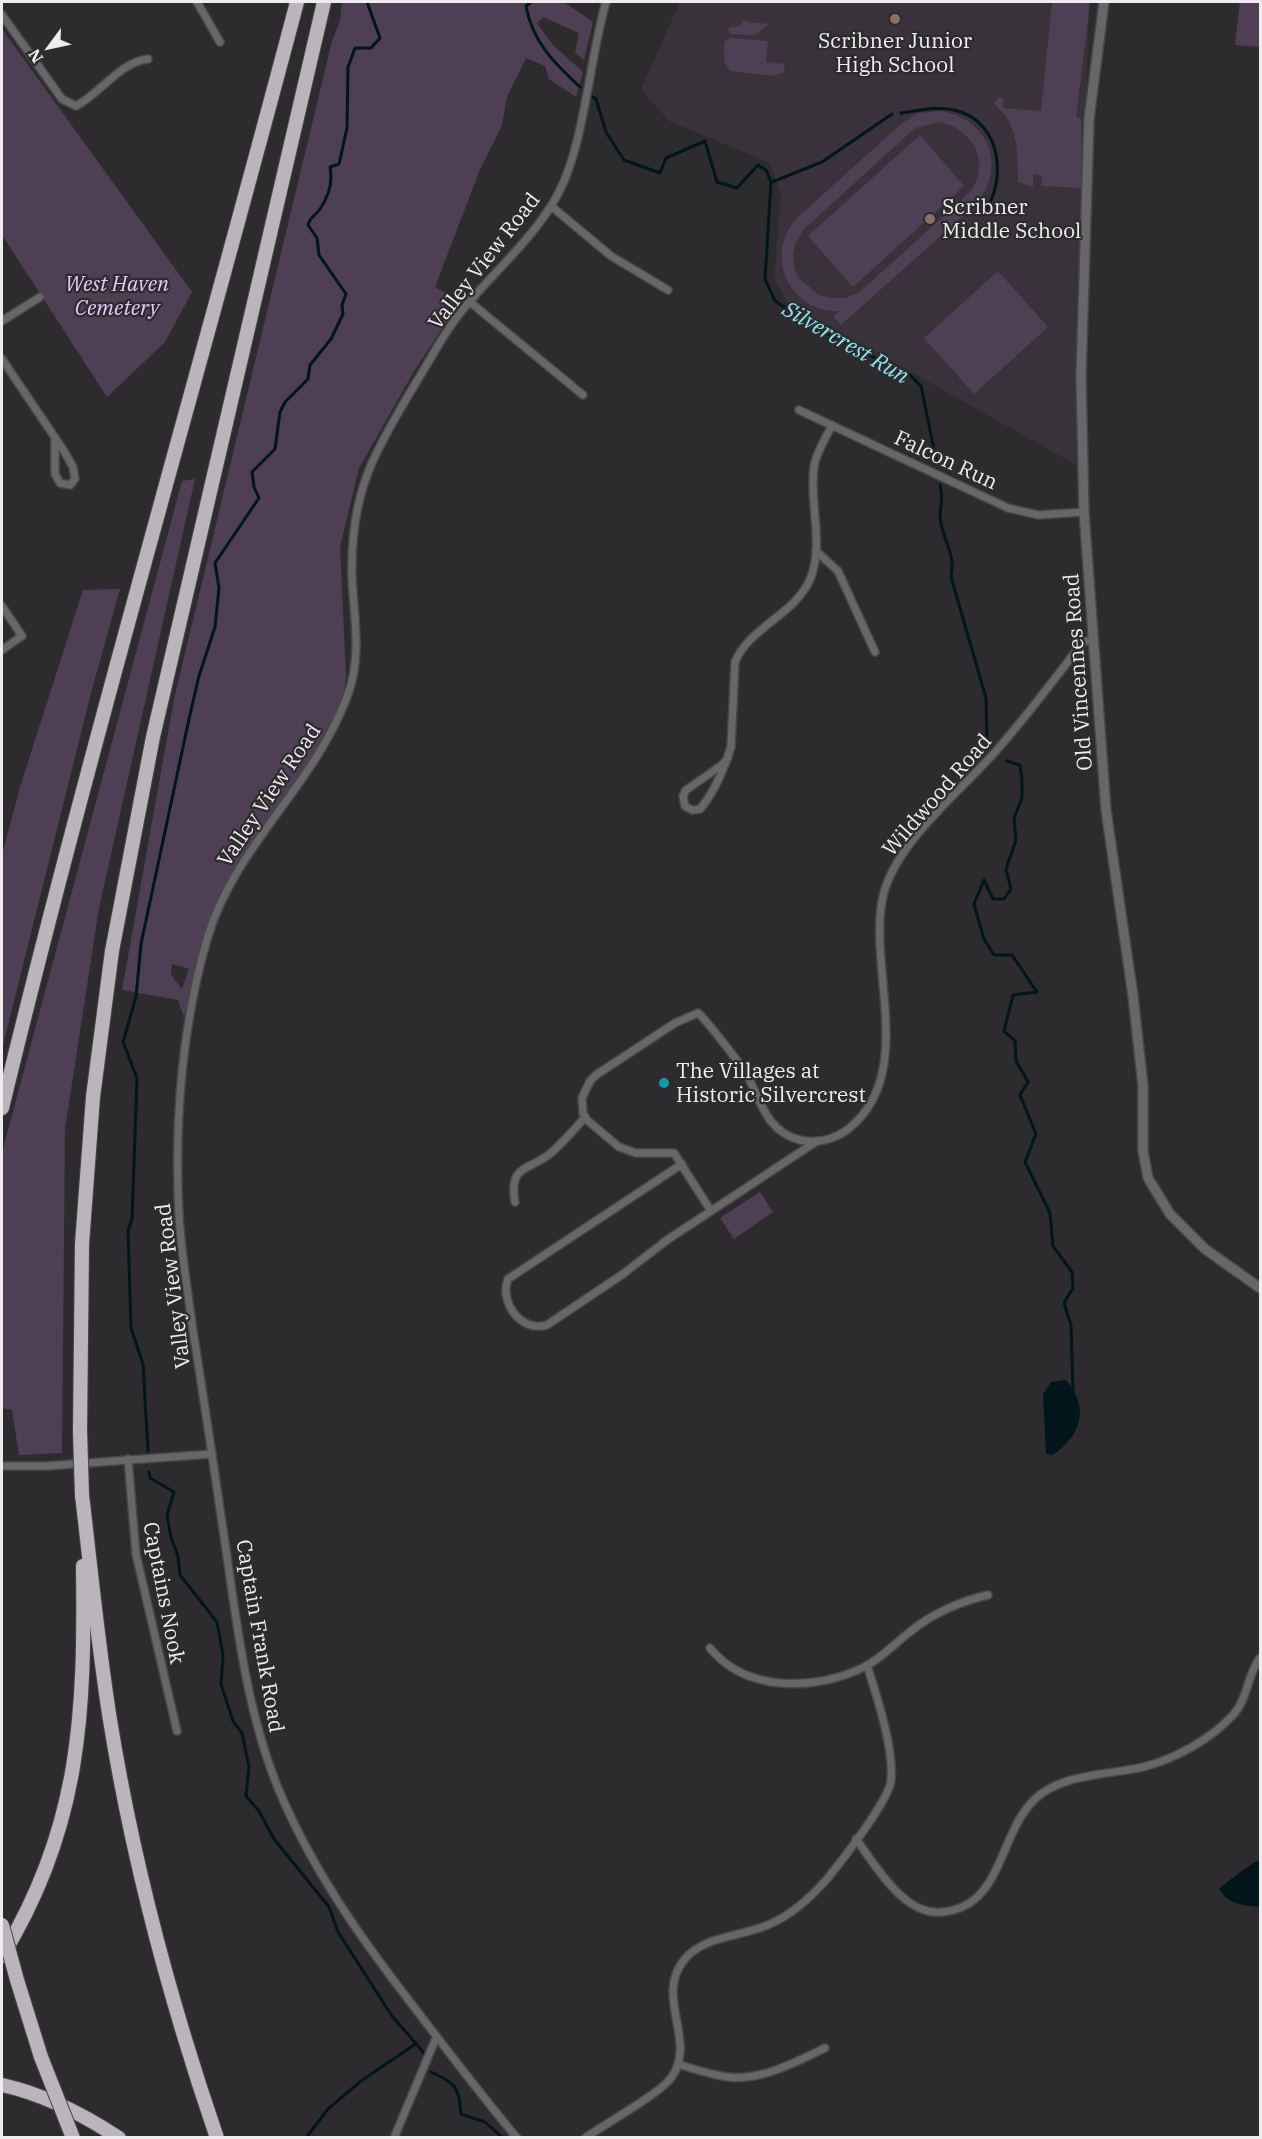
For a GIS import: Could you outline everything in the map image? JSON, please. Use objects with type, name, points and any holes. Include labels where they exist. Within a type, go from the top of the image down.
[{"type":"highway","points":[[2,1108],[99,727],[218,302],[297,2]]},
{"type":"highway","points":[[2,1956],[21,1924],[46,1868],[76,1759],[85,1658],[80,1431],[82,1245],[93,1097],[112,951],[153,737],[324,2]]},
{"type":"highway","points":[[82,1495],[108,1708],[129,1823],[164,1969],[217,2138]]},
{"type":"highway","points":[[2,1925],[41,2057],[72,2138]]},
{"type":"highway","points":[[2,2085],[24,2090],[81,2116],[119,2138]]},
{"type":"street","points":[[197,2],[220,42]]},
{"type":"street","name":"Valley View Road","points":[[212,1454],[181,1247],[178,1180],[178,1143],[186,1052],[202,959],[221,898],[228,885],[252,846],[313,766],[349,691],[356,662],[352,548],[355,519],[366,477],[400,410],[452,324],[531,233],[551,206],[571,161],[606,2]]},
{"type":"street","name":"Old Vincennes Road","points":[[1104,2],[1089,119],[1081,376],[1084,512],[1106,810],[1133,996],[1143,1086],[1143,1151],[1146,1172],[1154,1191],[1170,1214],[1205,1249],[1260,1288]]},
{"type":"street","points":[[2,15],[62,99],[76,106],[88,100],[135,60],[148,59]]},
{"type":"street","points":[[551,206],[611,256],[668,290]]},
{"type":"street","points":[[2,321],[40,297]]},
{"type":"street","points":[[470,302],[583,395]]},
{"type":"street","points":[[2,359],[55,438],[75,471],[75,478],[70,485],[60,483],[55,477],[55,438]]},
{"type":"street","name":"Falcon Run","points":[[799,410],[1022,513],[1084,512]]},
{"type":"street","points":[[728,758],[722,765],[686,790],[683,796],[687,807],[694,810],[702,807],[723,774],[728,758],[735,700],[735,662],[738,654],[748,640],[784,611],[804,590],[812,576],[816,552],[814,466],[832,425]]},
{"type":"street","points":[[816,552],[838,571],[875,652]]},
{"type":"street","points":[[2,606],[22,636],[2,650]]},
{"type":"street","name":"Wildwood Road","points":[[817,1141],[842,1134],[859,1119],[872,1097],[881,1072],[887,1029],[879,924],[884,893],[894,870],[915,839],[997,750],[1084,641],[1092,641]]},
{"type":"street","points":[[711,1210],[674,1153],[636,1154],[627,1151],[585,1118],[582,1098],[590,1081],[693,1013],[706,1020],[746,1072],[764,1114],[778,1129],[802,1140],[817,1141]]},
{"type":"street","points":[[515,1202],[512,1189],[516,1174],[525,1166],[552,1152],[585,1118]]},
{"type":"street","points":[[682,1164],[514,1274],[505,1286],[508,1302],[525,1324],[540,1327],[547,1325],[711,1210],[817,1141]]},
{"type":"street","points":[[2,1466],[46,1466],[212,1454]]},
{"type":"street","name":"Captain Frank Road","points":[[212,1454],[249,1690],[262,1743],[280,1795],[304,1845],[335,1897],[436,2038],[517,2138]]},
{"type":"street","name":"Captains Nook","points":[[128,1459],[136,1554],[177,1731]]},
{"type":"street","points":[[710,1648],[725,1665],[739,1673],[780,1683],[808,1683],[867,1665],[912,1630],[944,1611],[988,1595]]},
{"type":"street","points":[[856,1839],[911,1904],[932,1912],[964,1907],[977,1900],[988,1888],[1017,1821],[1037,1797],[1064,1783],[1142,1767],[1182,1752],[1232,1716],[1242,1702],[1254,1667],[1260,1658]]},
{"type":"street","points":[[585,2138],[670,2079],[678,2064],[680,2045],[672,2005],[672,1988],[684,1959],[703,1945],[755,1930],[787,1915],[827,1878],[883,1800],[891,1782],[883,1720],[867,1665]]},
{"type":"street","points":[[397,2136],[436,2038]]},
{"type":"street","points":[[678,2064],[720,2076],[744,2078],[776,2069],[825,2048]]},
{"type":"shaded area","name":"Scribner Middle School","points":[[680,2],[1089,2],[1078,349],[1078,466],[787,302],[774,279],[781,193],[770,163],[669,121],[641,89]]},
{"type":"shaded area","points":[[1066,1380],[1078,1401],[1079,1420],[1076,1430],[1063,1447],[1053,1455],[1046,1454],[1043,1394],[1051,1382]]},
{"type":"shaded area","points":[[1257,1861],[1260,1862],[1260,1907],[1231,1901],[1219,1889]]},
{"type":"green space","points":[[342,2],[564,2],[593,22],[584,60],[575,53],[579,33],[543,17],[537,23],[552,44],[583,72],[576,97],[549,79],[545,66],[526,58],[507,97],[502,125],[479,172],[435,287],[460,301],[413,373],[359,468],[340,547],[346,675],[344,696],[306,771],[245,852],[218,898],[205,938],[188,1014],[183,1015],[178,1000],[122,990],[174,699],[332,41],[340,21]],"holes":[[[172,964],[189,969],[182,989],[171,975]]]},
{"type":"green space","points":[[1052,2],[1090,2],[1076,117],[1081,118],[1082,188],[1041,186],[1042,176],[1033,174],[1033,187],[1018,182],[1017,150],[1013,130],[1009,121],[994,104],[999,97],[1004,99],[1003,108],[1041,111]]},
{"type":"green space","points":[[1240,2],[1260,2],[1260,47],[1235,45]]},
{"type":"green space","points":[[744,20],[769,24],[755,35],[730,34],[728,28],[739,26]]},
{"type":"green space","name":"West Haven Cemetery","points":[[2,29],[192,292],[165,342],[107,397],[2,235]]},
{"type":"green space","points":[[730,38],[768,41],[766,62],[785,64],[783,73],[773,76],[730,71],[724,61],[724,42]]},
{"type":"green space","points":[[942,111],[959,116],[972,124],[982,135],[989,148],[990,177],[984,192],[974,206],[841,325],[833,317],[839,311],[821,309],[807,302],[795,292],[786,279],[782,264],[782,248],[787,232],[797,218],[901,124],[918,113]],"holes":[[[940,122],[952,126],[970,140],[979,159],[979,170],[970,192],[860,292],[846,298],[831,298],[819,295],[800,279],[795,270],[793,256],[795,244],[803,230],[915,128]]]},
{"type":"green space","points":[[920,135],[964,186],[853,287],[808,236]]},
{"type":"green space","points":[[998,271],[1048,327],[974,394],[924,338]]},
{"type":"green space","points":[[195,479],[99,908],[65,1129],[62,1453],[19,1455],[12,1410],[2,1408],[2,1160],[4,1145],[182,481]]},
{"type":"green space","points":[[120,589],[91,693],[2,1049],[2,855],[20,787],[83,590]]},
{"type":"green space","points":[[760,1192],[773,1212],[734,1239],[720,1218]]},
{"type":"waterway","points":[[148,1451],[143,1364],[131,1328],[128,1231],[132,1219],[137,1078],[123,1042],[136,997],[141,944],[189,719],[199,676],[215,627],[219,588],[215,563],[259,498],[254,487],[252,472],[275,449],[280,412],[285,402],[308,379],[310,365],[331,339],[343,314],[342,305],[346,294],[319,255],[317,238],[308,225],[328,194],[331,183],[330,167],[339,164],[347,128],[348,67],[355,48],[371,48],[380,38],[367,2]]},
{"type":"waterway","name":"Silvercrest Run","points":[[531,2],[526,6],[539,41],[561,69],[580,87]]},
{"type":"waterway","name":"Silvercrest Run","points":[[591,96],[596,99],[606,132],[624,160],[660,173],[666,158],[705,141],[717,182],[737,188],[758,165],[766,170],[771,182],[765,279],[775,301],[817,329],[910,375],[921,386],[937,464]]},
{"type":"waterway","points":[[901,113],[931,109],[954,110],[974,119],[985,129],[996,154],[997,169],[996,183],[986,210]]},
{"type":"waterway","points":[[772,182],[822,162],[892,114]]},
{"type":"waterway","name":"Silvercrest Run","points":[[940,485],[942,499],[940,517],[952,560],[951,577],[986,698],[987,740]]},
{"type":"waterway","name":"Silvercrest Run","points":[[1007,761],[1020,765],[1022,779],[1022,798],[1014,818],[1016,840],[1006,869],[1011,889],[1004,899],[993,899],[984,880],[974,904],[984,939],[994,955],[1012,955],[1037,992],[1013,995],[1004,1031],[1015,1041],[1016,1061],[1028,1082],[1020,1095],[1036,1134],[1025,1162],[1050,1213],[1053,1246],[1072,1272],[1073,1288],[1064,1303],[1071,1325],[1073,1391]]},
{"type":"waterway","points":[[149,1472],[150,1478],[174,1492],[167,1515],[171,1538],[178,1556],[180,1575],[217,1622],[223,1655],[221,1684],[233,1721],[242,1733],[249,1767],[246,1796],[259,1811],[274,1839],[329,1907],[338,1932],[392,2016],[425,2054]]},
{"type":"waterway","points":[[306,2138],[328,2109],[361,2081],[417,2043]]},
{"type":"waterway","points":[[431,2072],[455,2087],[461,2114],[485,2122],[503,2138]]},
{"type":"place","name":"Scribner Junior High School","points":[[895,19]]},
{"type":"place","name":"Scribner Middle School","points":[[930,219]]},
{"type":"place","name":"The Villages at Historic Silvercrest","points":[[664,1083]]}]
